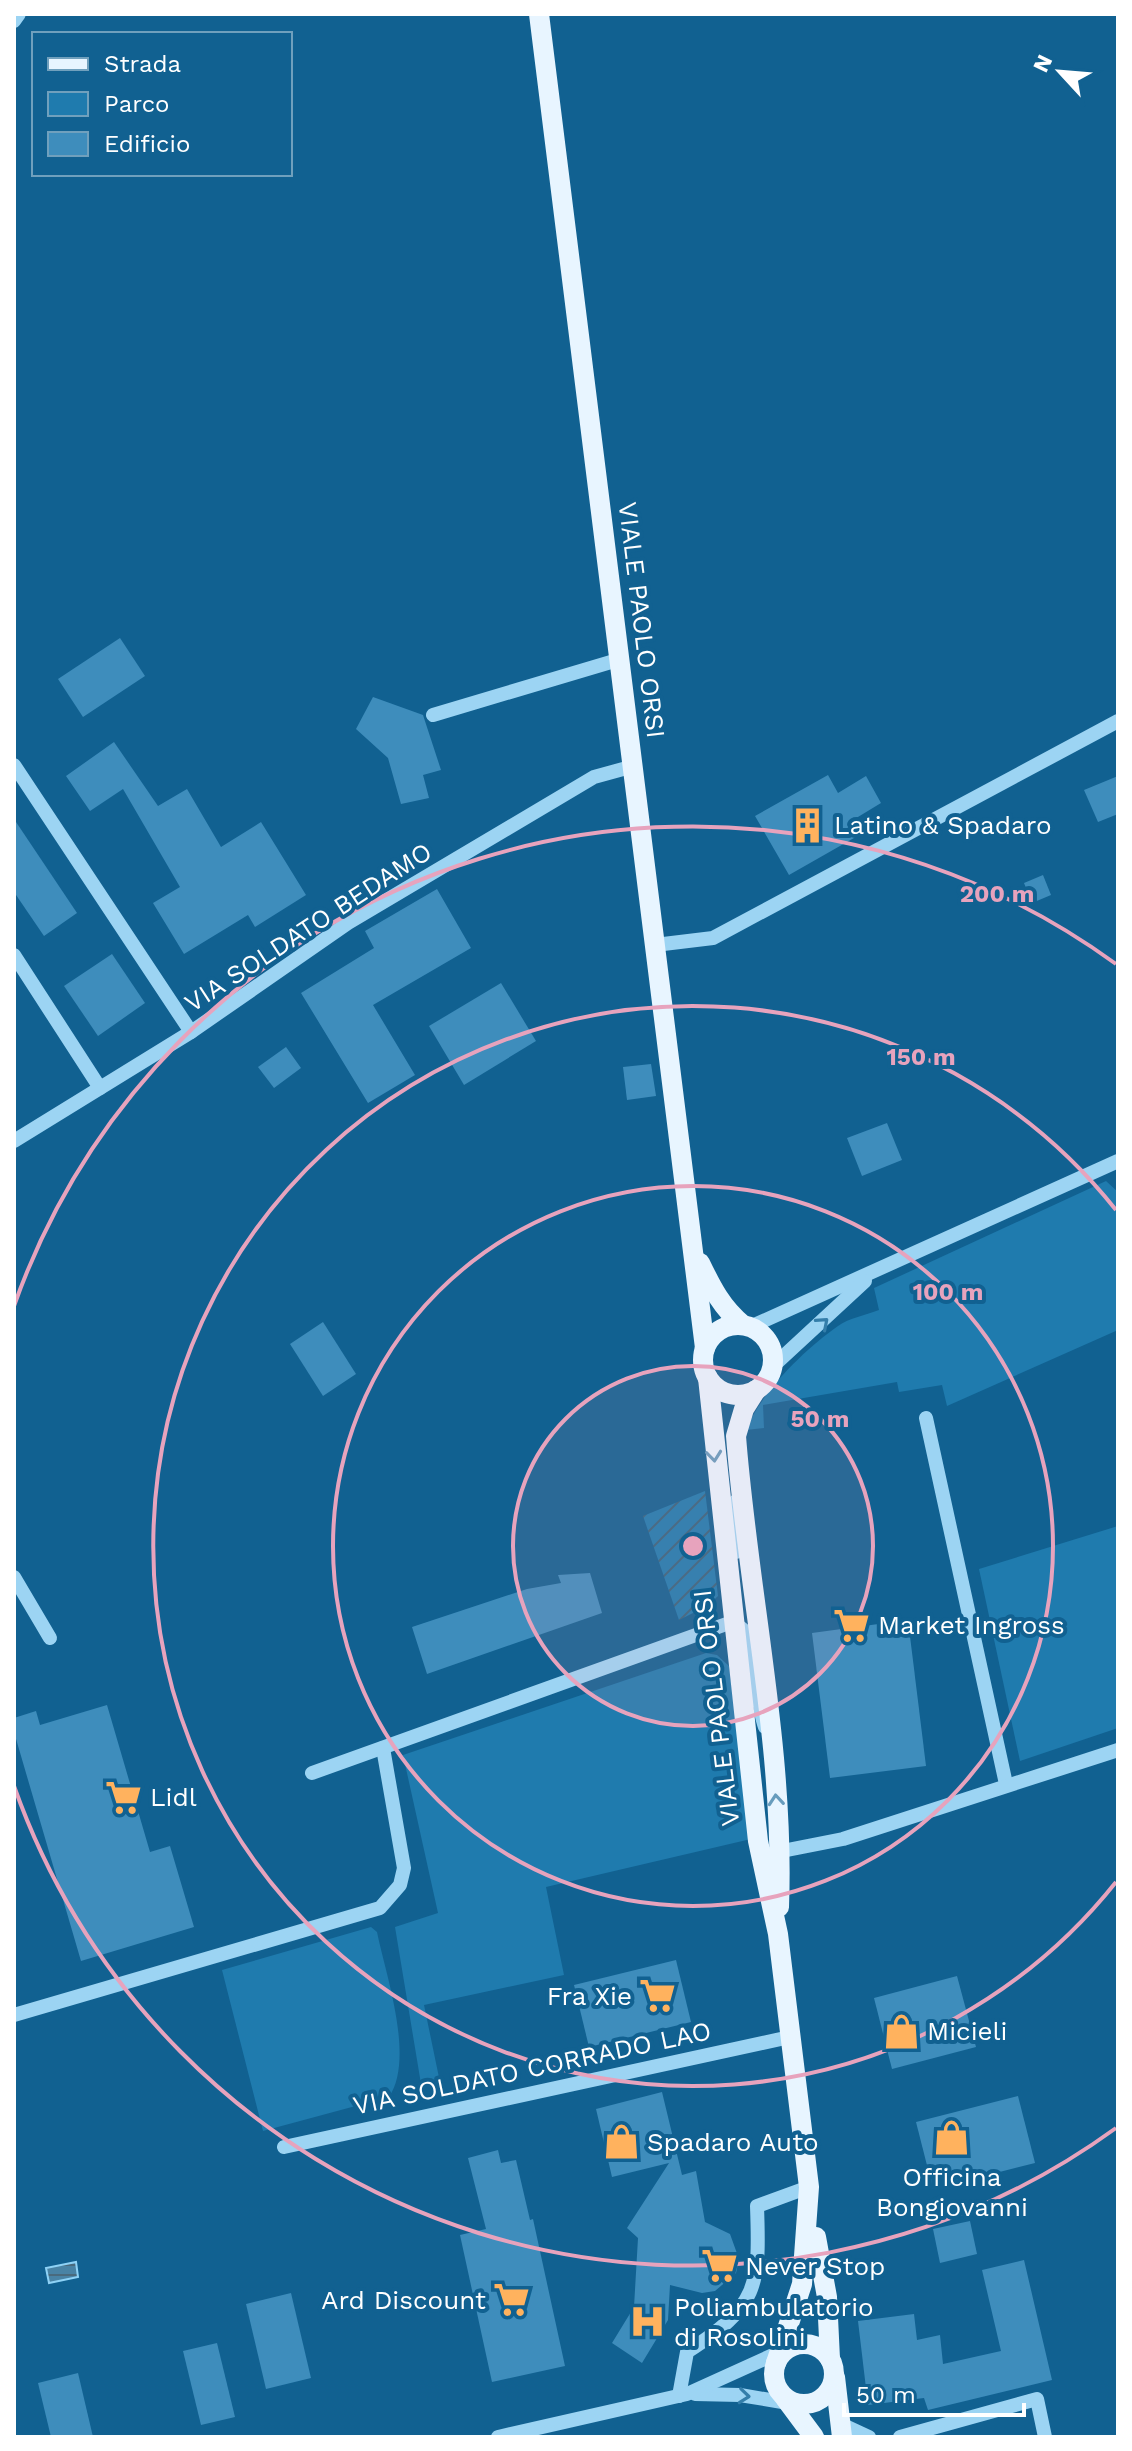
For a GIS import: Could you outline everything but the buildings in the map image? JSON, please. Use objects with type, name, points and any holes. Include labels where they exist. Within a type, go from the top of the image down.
[{"type":"main road","name":"VIALE PAOLO ORSI","points":[[539,14],[705,1348]]},
{"type":"main road","points":[[689,1233],[714,1292],[727,1312],[747,1326],[769,1343],[772,1367],[767,1381],[756,1390],[729,1394],[708,1378],[703,1363],[705,1348],[721,1330],[747,1326]]},
{"type":"main road","name":"VIALE PAOLO ORSI","points":[[708,1378],[732,1622],[760,1855],[778,1934],[809,2196]]},
{"type":"main road","name":"VIALE PAOLO ORSI","points":[[756,1390],[737,1427],[781,1851],[778,1934]]},
{"type":"main road","points":[[809,2196],[807,2254],[794,2310],[777,2356],[775,2382],[814,2437]]},
{"type":"main road","points":[[809,2196],[827,2297],[832,2365],[842,2430]]},
{"type":"main road","points":[[777,2356],[815,2346],[832,2365],[831,2389],[825,2396],[792,2402]]},
{"type":"street","points":[[14,21],[19,14]]},
{"type":"street","points":[[433,715],[621,659]]},
{"type":"street","points":[[655,945],[713,938],[1118,721]]},
{"type":"street","points":[[14,765],[191,1032]]},
{"type":"street","name":"VIA SOLDATO BEDAMO","points":[[14,1141],[191,1032],[348,923],[594,777],[634,766]]},
{"type":"street","points":[[14,955],[100,1088]]},
{"type":"street","points":[[747,1326],[871,1275],[1118,1161]]},
{"type":"street","points":[[772,1367],[871,1275]]},
{"type":"street","points":[[926,1418],[1006,1784]]},
{"type":"street","points":[[312,1773],[732,1622],[741,1604],[734,1522],[740,1470]]},
{"type":"street","points":[[14,1577],[50,1638]]},
{"type":"street","points":[[732,1622],[745,1630],[750,1642],[757,1704],[771,1743]]},
{"type":"street","points":[[14,2015],[380,1908],[400,1885],[404,1868],[383,1748]]},
{"type":"street","points":[[760,1855],[843,1839],[1118,1750]]},
{"type":"street","name":"VIA SOLDATO CORRADO LAO","points":[[284,2147],[790,2037]]},
{"type":"street","points":[[683,2395],[687,2352],[718,2331],[737,2312],[753,2285],[759,2266],[757,2206],[809,2196]]},
{"type":"street","points":[[498,2437],[683,2395],[777,2356],[794,2310]]},
{"type":"street","points":[[683,2395],[740,2395],[792,2402]]},
{"type":"street","points":[[900,2437],[1037,2399],[1045,2437]]},
{"type":"street","points":[[842,2430],[869,2437]]},
{"type":"green space","points":[[1106,1181],[1118,1192],[1118,1330],[947,1406],[942,1385],[899,1392],[897,1382],[763,1405],[764,1428],[746,1430],[762,1401],[811,1347],[842,1323],[879,1310],[874,1288]]},
{"type":"green space","points":[[705,1491],[718,1596],[707,1606],[679,1620],[643,1516]]},
{"type":"green space","points":[[1118,1526],[1118,1728],[1020,1761],[979,1569]]},
{"type":"green space","points":[[706,1653],[717,1655],[729,1666],[751,1839],[546,1887],[564,1975],[424,2005],[442,2092],[421,2084],[395,1927],[438,1913],[403,1755]]},
{"type":"green space","points":[[371,1927],[377,1932],[392,1993],[399,2039],[396,2081],[389,2097],[263,2131],[222,1970]]},
{"type":"shaded area","points":[[76,2262],[78,2277],[49,2283],[46,2268]]},
{"type":"place","name":"Latino & Spadaro","points":[[808,825]]},
{"type":"place","name":"Market Ingross","points":[[852,1625]]},
{"type":"place","name":"Lidl","points":[[124,1797]]},
{"type":"place","name":"Fra Xie","points":[[658,1996]]},
{"type":"place","name":"Micieli","points":[[901,2031]]},
{"type":"place","name":"Officina Bongiovanni","points":[[952,2138]]},
{"type":"place","name":"Spadaro Auto","points":[[621,2142]]},
{"type":"place","name":"Never Stop","points":[[719,2266]]},
{"type":"place","name":"Ard Discount","points":[[512,2300]]},
{"type":"place","name":"Poliambulatorio di Rosolini","points":[[648,2322]]}]
